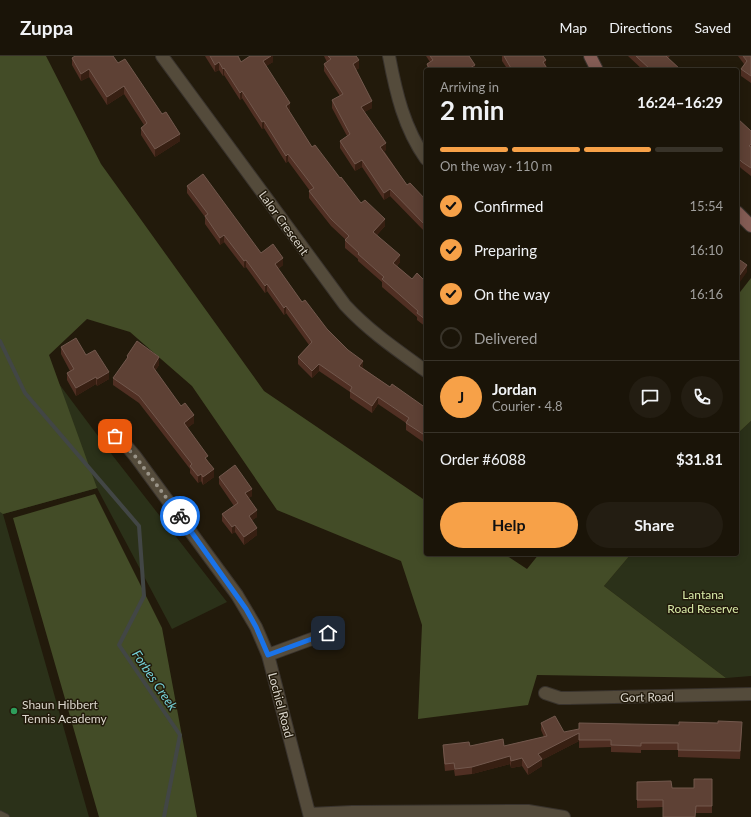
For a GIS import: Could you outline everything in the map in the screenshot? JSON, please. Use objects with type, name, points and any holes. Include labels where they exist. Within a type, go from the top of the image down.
[{"type":"street","name":"Lalor Crescent","points":[[162,56],[345,305],[360,322],[377,336],[424,370]]},
{"type":"street","points":[[389,56],[394,88],[402,112],[412,137],[424,156]]},
{"type":"street","points":[[590,56],[596,68]]},
{"type":"street","points":[[739,214],[751,226]]},
{"type":"street","name":"Lochiel Road","points":[[107,429],[124,443],[135,456],[237,595],[256,627],[268,655],[310,816]]},
{"type":"street","points":[[268,655],[328,633]]},
{"type":"street","name":"Gort Road","points":[[545,693],[560,698],[751,694]]},
{"type":"street","points":[[310,816],[352,812],[528,811],[564,817]]},
{"type":"lane","points":[[0,814],[6,817]]},
{"type":"green space","points":[[0,56],[46,56],[101,164],[264,391],[424,500],[424,556],[507,556],[527,569],[537,556],[629,556],[604,586],[726,678],[537,675],[528,705],[418,719],[422,625],[401,561],[277,510],[192,386],[130,332],[87,319],[49,355],[97,488],[3,514],[0,512]]},
{"type":"green space","points":[[751,278],[751,421],[739,432],[739,293]]},
{"type":"green space","points":[[0,305],[113,456],[227,602],[172,629],[97,488],[3,514],[89,817],[0,817]]},
{"type":"green space","name":"Lantana Road Reserve","points":[[751,421],[751,676],[726,678],[604,586],[629,556],[739,556],[739,432]]},
{"type":"green space","points":[[95,494],[162,628],[197,817],[99,817],[13,518]]},
{"type":"building","points":[[75,56],[113,56],[118,63],[125,59],[162,114],[166,112],[180,134],[155,149],[141,128],[147,123],[124,86],[107,97],[89,69],[81,74],[72,58]]},
{"type":"building","points":[[210,56],[238,56],[241,62],[250,56],[271,56],[263,61],[290,103],[286,106],[312,147],[315,145],[361,203],[365,200],[385,219],[373,232],[400,255],[393,263],[412,279],[417,273],[424,280],[424,318],[417,313],[418,311],[382,279],[384,277],[358,254],[359,253],[345,240],[349,236],[331,219],[309,191],[314,188],[288,154],[286,156],[264,121],[262,122],[242,91],[240,93],[219,62],[215,65]]},
{"type":"building","points":[[328,56],[356,56],[359,60],[353,64],[372,101],[361,107],[386,143],[380,147],[407,185],[410,183],[424,198],[424,224],[390,189],[384,193],[362,160],[355,164],[340,141],[350,134],[332,100],[343,94],[324,64],[331,59]]},
{"type":"building","points":[[430,56],[469,56],[475,65],[470,68],[429,68],[427,64],[433,60]]},
{"type":"building","points":[[504,56],[543,56],[546,60],[543,62],[547,68],[511,68]]},
{"type":"building","points":[[636,56],[666,56],[679,68],[649,68]]},
{"type":"building","points":[[743,56],[751,56],[751,76],[741,69],[747,61]]},
{"type":"building","points":[[739,120],[751,131],[751,144],[749,146],[751,147],[751,168],[739,159]]},
{"type":"building","points":[[203,174],[261,253],[273,244],[283,258],[275,264],[302,302],[305,300],[327,329],[348,350],[363,361],[359,366],[390,387],[392,384],[424,407],[424,435],[406,423],[409,418],[378,397],[372,406],[350,391],[352,387],[319,364],[312,371],[298,357],[312,342],[286,306],[284,308],[267,284],[265,286],[246,260],[244,261],[224,235],[220,238],[205,216],[208,214],[187,186]]},
{"type":"building","points":[[739,259],[747,265],[739,276]]},
{"type":"building","points":[[76,338],[86,355],[95,350],[109,372],[76,388],[67,373],[74,369],[61,347]]},
{"type":"building","points":[[137,341],[159,357],[153,367],[181,406],[185,403],[194,415],[184,423],[208,456],[205,458],[214,469],[203,477],[201,474],[198,476],[190,466],[192,464],[139,396],[113,378]]},
{"type":"building","points":[[235,465],[252,489],[245,493],[257,510],[249,516],[257,528],[244,537],[235,525],[232,527],[222,514],[238,503],[219,477]]},
{"type":"building","points":[[555,716],[564,732],[579,729],[579,723],[679,725],[679,722],[742,722],[740,751],[678,750],[678,743],[641,743],[641,746],[611,745],[611,740],[579,740],[579,733],[538,754],[542,759],[528,768],[522,758],[511,761],[510,756],[472,767],[455,769],[454,763],[445,764],[443,745],[469,742],[470,746],[503,739],[504,746],[547,736],[541,723]]},
{"type":"building","points":[[694,779],[712,779],[712,806],[696,806],[695,817],[663,817],[663,800],[637,800],[637,782],[671,781],[672,788],[694,788]]},
{"type":"waterway","name":"Forbes Creek","points":[[0,341],[25,393],[139,526],[144,596],[119,645],[180,735],[164,817]]},
{"type":"way so far","points":[[115,436],[124,443],[135,456],[180,516]]},
{"type":"place","name":"Shaun Hibbert Tennis Academy","points":[[14,711]]},
{"type":"route","points":[[180,516],[246,609],[256,627],[268,655],[328,633]]}]
